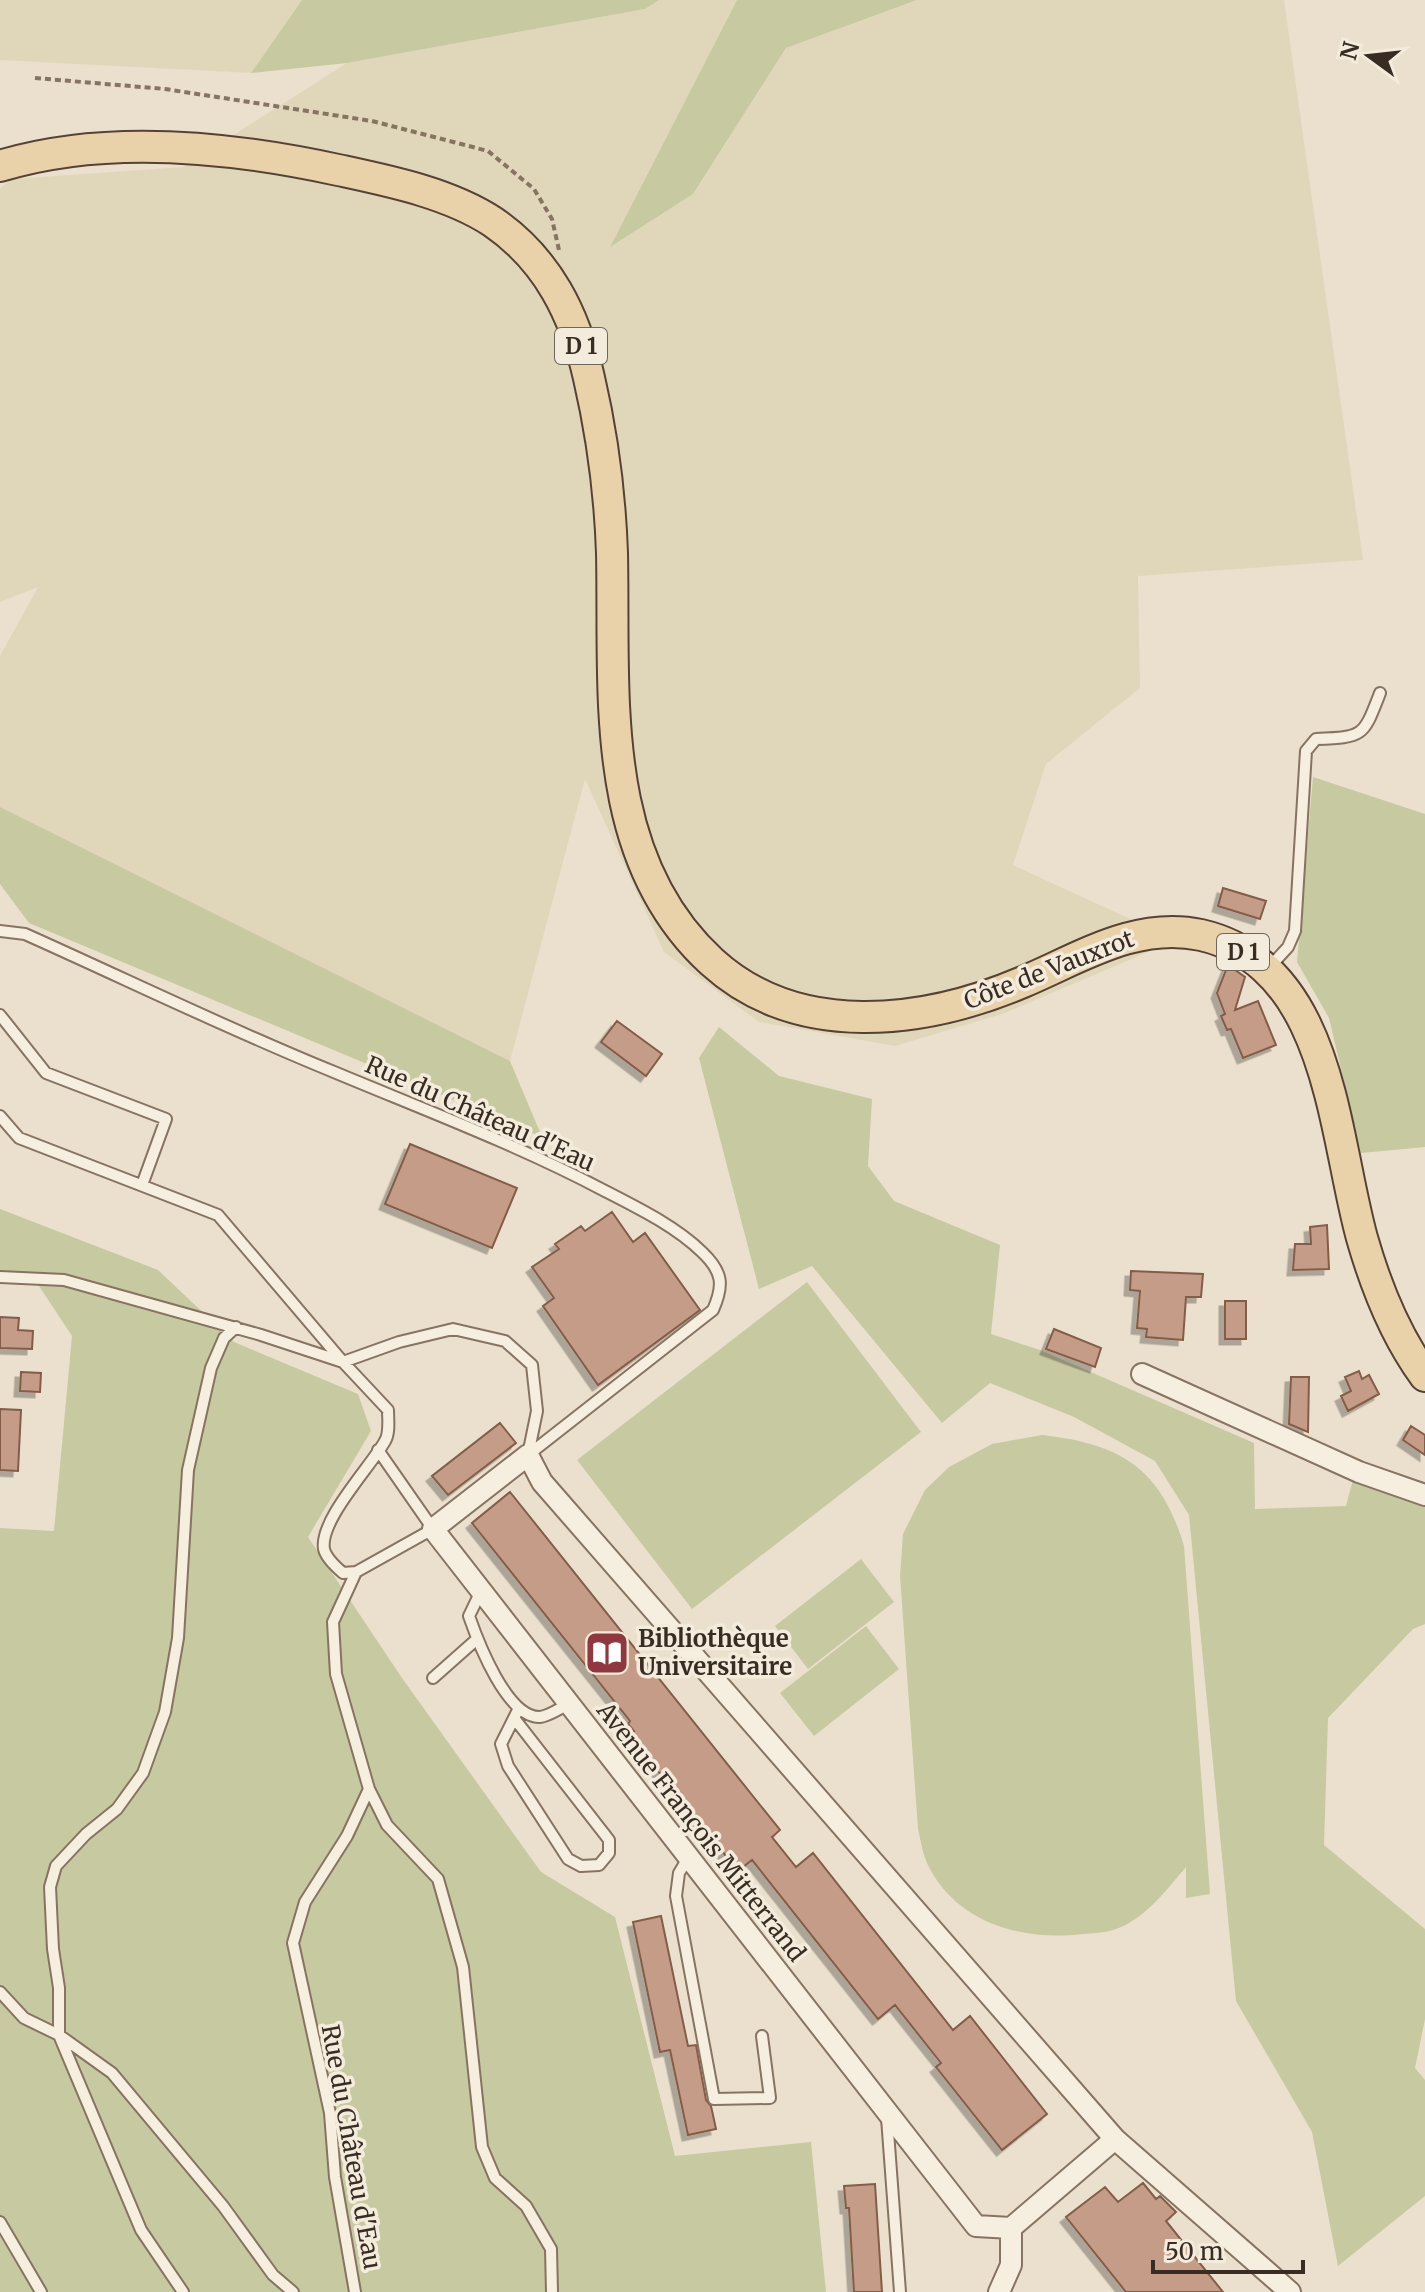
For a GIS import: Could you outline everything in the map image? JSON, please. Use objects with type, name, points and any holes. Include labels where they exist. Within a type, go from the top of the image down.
[{"type":"main road","name":"D 1","points":[[0,166],[56,153],[144,149],[259,155],[311,164],[411,189],[465,207],[512,237],[553,282]]},
{"type":"main road","name":"Côte de Vauxrot","points":[[553,282],[578,335],[602,445],[612,543],[615,721],[623,793],[638,849],[654,887],[684,932],[726,973],[755,992],[825,1014],[869,1018],[919,1015],[950,1009],[1022,983],[1124,938],[1144,934],[1179,932],[1201,935],[1238,949],[1268,969],[1296,1005],[1306,1025],[1325,1082],[1361,1236],[1380,1294],[1413,1360],[1425,1376]]},
{"type":"street","points":[[1142,1374],[1359,1472],[1425,1495]]},
{"type":"street","points":[[433,1529],[528,1455],[542,1482],[1115,2139],[1290,2292]]},
{"type":"street","name":"Avenue François Mitterrand","points":[[433,1529],[976,2226],[1011,2228]]},
{"type":"street","points":[[999,2292],[1011,2265],[1011,2228],[1115,2139]]},
{"type":"lane","points":[[1268,969],[1288,947],[1295,931],[1306,751],[1316,739],[1352,738],[1367,727],[1380,693]]},
{"type":"lane","name":"Rue du Château d'Eau","points":[[0,931],[25,934],[319,1066],[544,1159],[649,1215],[676,1231],[703,1253],[720,1274],[720,1294],[713,1310],[528,1455]]},
{"type":"lane","points":[[0,1015],[46,1073],[166,1119],[142,1185]]},
{"type":"lane","points":[[0,1116],[19,1138],[218,1215],[388,1410],[388,1438],[378,1450],[356,1481],[326,1529],[324,1549],[333,1565],[343,1573],[356,1572],[433,1529],[378,1450]]},
{"type":"lane","points":[[0,1277],[64,1280],[236,1327],[343,1362],[399,1342],[453,1329],[505,1341],[532,1365],[537,1411],[528,1455]]},
{"type":"lane","points":[[183,2292],[141,2230],[59,2035],[59,1988],[53,1949],[50,1887],[56,1866],[86,1834],[117,1809],[143,1773],[165,1712],[178,1638],[188,1470],[211,1368],[224,1338],[236,1327]]},
{"type":"lane","points":[[356,1572],[333,1622],[336,1674],[369,1789],[387,1825],[438,1879],[463,1967],[482,2147],[495,2178],[526,2206],[551,2249],[552,2292]]},
{"type":"lane","points":[[481,1591],[469,1616],[477,1639],[516,1713],[609,1840],[609,1853],[599,1865],[581,1866],[568,1859],[508,1766],[501,1744],[516,1713]]},
{"type":"lane","points":[[433,1678],[477,1639]]},
{"type":"lane","points":[[516,1713],[541,1717],[569,1704]]},
{"type":"lane","name":"Rue du Château d'Eau","points":[[355,2292],[335,2177],[330,2113],[293,1943],[305,1902],[347,1836],[369,1789]]},
{"type":"lane","points":[[688,1858],[679,1873],[676,1896],[714,2099],[770,2098],[762,2036]]},
{"type":"lane","points":[[0,1992],[24,2018],[59,2035],[112,2073],[223,2206],[273,2275],[293,2292]]},
{"type":"lane","points":[[887,2113],[900,2292]]},
{"type":"lane","points":[[0,2222],[41,2292]]},
{"type":"path","points":[[35,78],[165,89],[372,121],[488,151],[534,189],[552,219],[559,250],[553,282]]},
{"type":"shaded area","points":[[0,0],[302,0],[251,73],[0,60]]},
{"type":"shaded area","points":[[659,0],[737,0],[611,245],[693,194],[786,48],[917,0],[1284,0],[1363,560],[1138,576],[1140,688],[1046,764],[1013,865],[1176,940],[1005,1013],[895,1046],[759,1022],[664,952],[585,779],[510,1061],[0,809],[0,656],[38,587],[0,602],[0,188],[12,179],[183,167],[347,63],[645,9]]},
{"type":"green space","points":[[302,0],[659,0],[645,9],[347,63],[251,73]]},
{"type":"green space","points":[[737,0],[917,0],[786,48],[693,194],[610,247]]},
{"type":"green space","points":[[1313,777],[1425,814],[1425,1147],[1361,1153],[1329,1018],[1297,962]]},
{"type":"green space","points":[[0,807],[510,1061],[542,1137],[29,923],[0,884]]},
{"type":"green space","points":[[719,1027],[779,1076],[872,1099],[868,1166],[894,1201],[1000,1245],[991,1334],[1040,1350],[1254,1443],[1255,1509],[1346,1506],[1353,1480],[1425,1502],[1425,1624],[1413,1629],[1328,1718],[1324,1845],[1425,1929],[1425,2019],[1415,2068],[1425,2080],[1425,2196],[1338,2266],[1312,2132],[1236,2001],[1189,1515],[1155,1461],[1074,1417],[990,1383],[942,1423],[812,1266],[759,1289],[699,1058]]},
{"type":"green space","points":[[0,1209],[158,1270],[234,1342],[358,1394],[371,1431],[308,1537],[402,1678],[541,1872],[615,1917],[675,2156],[811,2142],[826,2292],[0,2292],[0,1528],[54,1531],[72,1336],[37,1283],[0,1277]]},
{"type":"green space","points":[[807,1282],[921,1432],[692,1609],[577,1460]]},
{"type":"green space","points":[[1042,1435],[1094,1445],[1134,1465],[1150,1479],[1175,1519],[1184,1546],[1210,1894],[1186,1898],[1186,1867],[1135,1920],[1113,1930],[1061,1936],[1017,1931],[976,1916],[958,1904],[943,1888],[928,1864],[918,1829],[900,1576],[903,1534],[925,1490],[949,1467],[992,1444]]},
{"type":"green space","points":[[861,1559],[894,1602],[808,1669],[775,1626]]},
{"type":"green space","points":[[866,1626],[899,1669],[814,1736],[780,1693]]},
{"type":"building","points":[[1223,888],[1266,901],[1260,919],[1218,906]]},
{"type":"building","points":[[1228,965],[1245,977],[1235,1010],[1258,1001],[1276,1045],[1243,1058],[1231,1029],[1227,1030],[1221,1016],[1225,1014],[1217,993]]},
{"type":"building","points":[[617,1021],[662,1054],[646,1076],[601,1042]]},
{"type":"building","points":[[410,1144],[517,1188],[492,1248],[385,1204]]},
{"type":"building","points":[[612,1212],[633,1242],[645,1233],[700,1310],[598,1385],[543,1306],[554,1298],[532,1267],[559,1249],[555,1244],[581,1226],[585,1231]]},
{"type":"building","points":[[1327,1225],[1329,1269],[1293,1270],[1295,1244],[1311,1244],[1310,1227]]},
{"type":"building","points":[[1131,1271],[1203,1274],[1201,1297],[1186,1297],[1183,1340],[1146,1337],[1147,1329],[1137,1328],[1140,1291],[1130,1290]]},
{"type":"building","points":[[1225,1301],[1246,1301],[1246,1339],[1225,1339]]},
{"type":"building","points":[[0,1317],[19,1318],[18,1330],[33,1331],[32,1349],[0,1348]]},
{"type":"building","points":[[1054,1329],[1101,1348],[1095,1367],[1046,1349]]},
{"type":"building","points":[[1359,1371],[1362,1379],[1369,1375],[1379,1394],[1348,1411],[1341,1396],[1351,1391],[1345,1377]]},
{"type":"building","points":[[21,1372],[41,1373],[40,1392],[20,1391]]},
{"type":"building","points":[[1291,1377],[1309,1377],[1308,1432],[1289,1424]]},
{"type":"building","points":[[0,1409],[21,1410],[18,1471],[0,1470]]},
{"type":"building","points":[[500,1423],[516,1443],[448,1495],[432,1476]]},
{"type":"building","points":[[1411,1426],[1425,1435],[1425,1455],[1403,1440]]},
{"type":"building","points":[[510,1492],[780,1830],[772,1837],[796,1867],[813,1853],[953,2030],[970,2016],[1047,2114],[1002,2150],[936,2067],[941,2063],[895,2005],[878,2019],[752,1860],[738,1871],[629,1735],[634,1731],[628,1724],[630,1721],[472,1523]]},
{"type":"building","points":[[661,1916],[688,2046],[696,2045],[706,2100],[711,2106],[716,2129],[688,2135],[670,2050],[660,2052],[633,1922]]},
{"type":"building","points":[[1143,2183],[1156,2199],[1160,2196],[1176,2212],[1166,2221],[1223,2292],[1126,2292],[1066,2217],[1105,2187],[1118,2202]]},
{"type":"building","points":[[875,2184],[882,2292],[854,2292],[849,2208],[846,2208],[844,2186]]},
{"type":"place","name":"Bibliothèque Universitaire","points":[[607,1653]]}]
